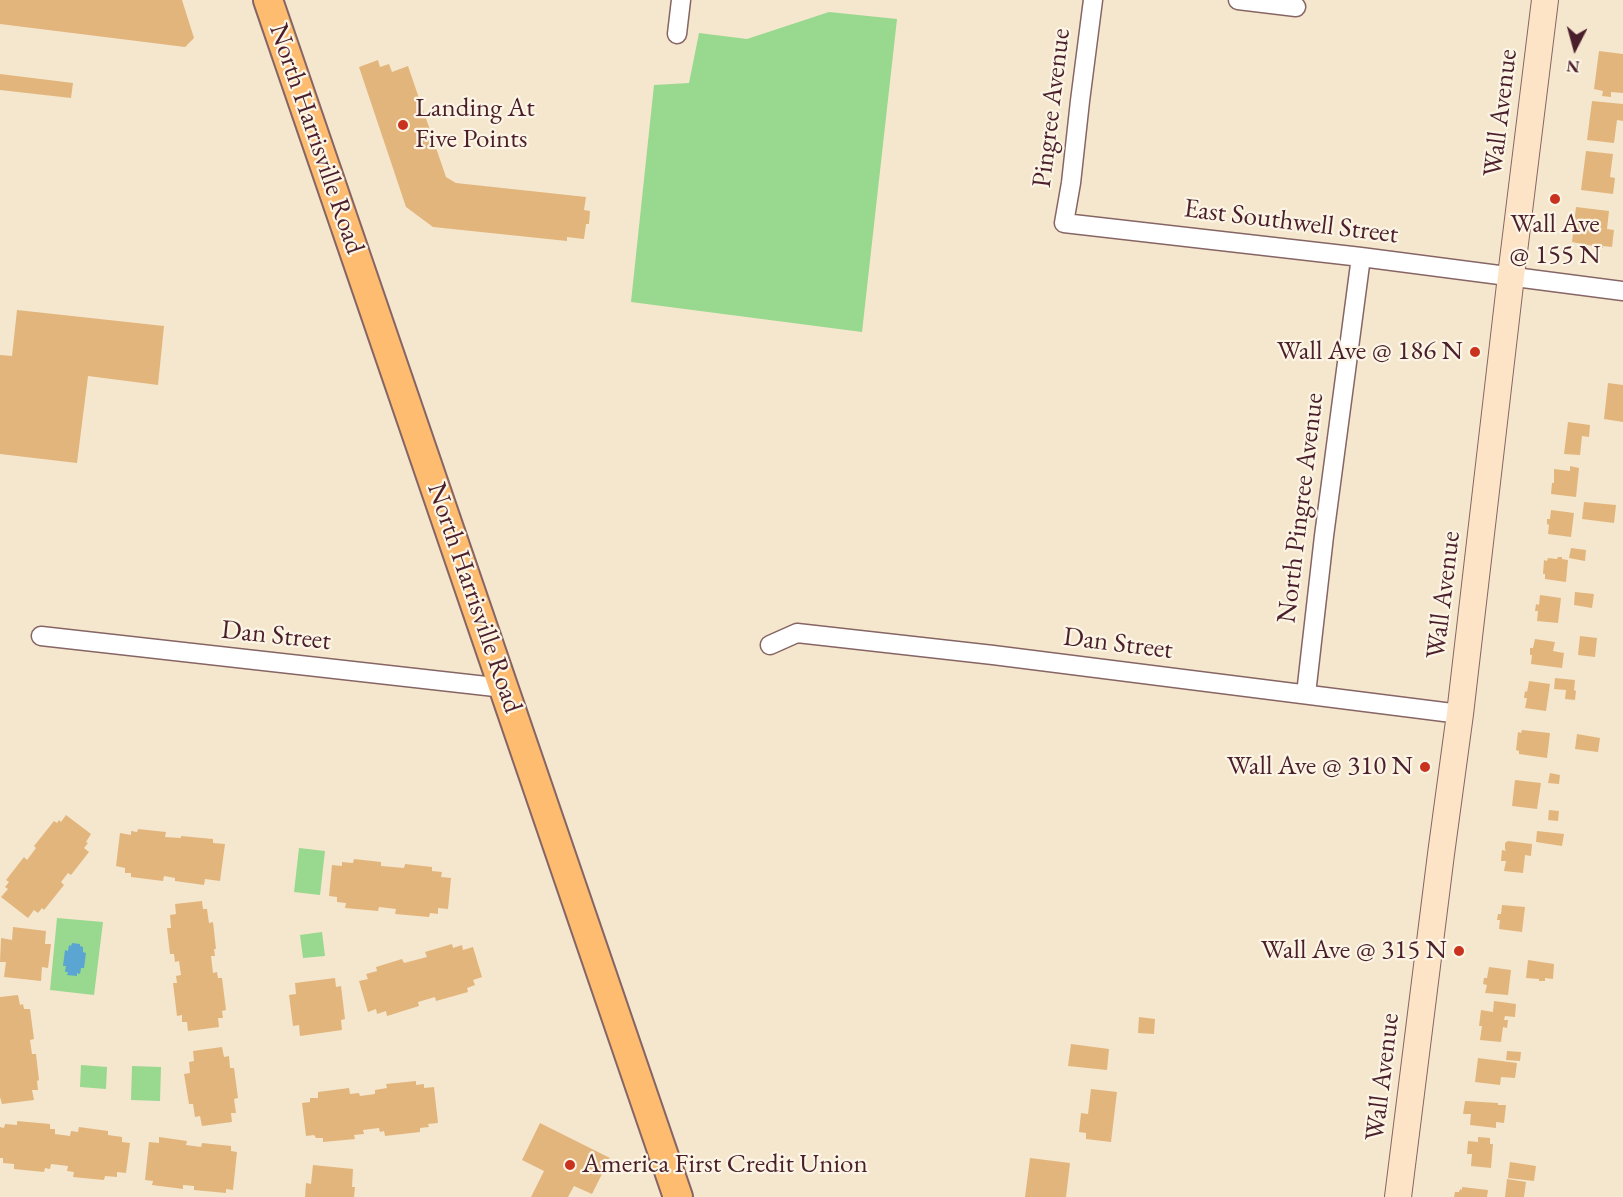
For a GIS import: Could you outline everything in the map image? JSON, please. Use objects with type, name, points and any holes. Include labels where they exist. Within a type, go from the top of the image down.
[{"type":"main road","name":"North Harrisville Road","points":[[268,0],[678,1197]]},
{"type":"main road","name":"Wall Avenue","points":[[1398,1197],[1460,714],[1545,0]]},
{"type":"street","points":[[677,34],[681,0]]},
{"type":"street","name":"Pingree Avenue","points":[[1064,223],[1093,0]]},
{"type":"street","points":[[1238,0],[1296,7]]},
{"type":"street","name":"East Southwell Street","points":[[1064,223],[1361,257],[1623,291]]},
{"type":"street","name":"North Pingree Avenue","points":[[1306,694],[1324,536],[1361,257]]},
{"type":"street","name":"Dan Street","points":[[770,645],[797,633],[993,655],[1460,714]]},
{"type":"street","name":"Dan Street","points":[[41,636],[504,688]]},
{"type":"green space","points":[[829,12],[897,19],[862,332],[631,302],[654,85],[689,83],[699,33],[747,39]]},
{"type":"green space","points":[[299,848],[325,851],[320,895],[294,892]]},
{"type":"green space","points":[[57,918],[103,922],[94,995],[50,990]]},
{"type":"green space","points":[[322,932],[325,956],[303,958],[300,935]]},
{"type":"green space","points":[[81,1065],[107,1067],[106,1089],[80,1087]]},
{"type":"green space","points":[[132,1066],[161,1067],[160,1101],[131,1100]]},
{"type":"water","points":[[72,943],[80,944],[83,952],[86,953],[84,968],[81,968],[77,976],[67,975],[66,966],[63,966],[65,950],[68,951]]},
{"type":"building","points":[[0,0],[182,0],[194,38],[185,47],[0,24]]},
{"type":"building","points":[[1599,51],[1623,54],[1623,93],[1611,92],[1611,97],[1602,96],[1603,91],[1594,89]]},
{"type":"building","name":"Landing At Five Points","points":[[378,60],[380,67],[389,64],[392,72],[408,66],[446,177],[456,183],[586,197],[584,210],[590,211],[584,239],[567,237],[567,241],[433,227],[406,207],[359,67]]},
{"type":"building","points":[[0,74],[73,83],[71,98],[0,90]]},
{"type":"building","points":[[1592,101],[1623,104],[1623,121],[1617,120],[1614,143],[1587,140]]},
{"type":"building","points":[[1586,151],[1613,154],[1610,177],[1615,178],[1613,194],[1581,190]]},
{"type":"building","points":[[1576,207],[1609,211],[1607,229],[1614,230],[1612,247],[1603,246],[1603,248],[1572,242]]},
{"type":"building","points":[[17,310],[164,326],[158,385],[88,376],[77,463],[0,454],[0,355],[12,356]]},
{"type":"building","points":[[1608,383],[1623,385],[1623,422],[1604,419]]},
{"type":"building","points":[[1568,422],[1590,425],[1589,437],[1582,436],[1580,455],[1564,454]]},
{"type":"building","points":[[1570,466],[1579,468],[1576,497],[1551,494],[1554,469],[1570,471]]},
{"type":"building","points":[[1584,502],[1616,505],[1614,523],[1582,519]]},
{"type":"building","points":[[1551,510],[1574,513],[1571,537],[1548,534],[1547,519],[1550,519]]},
{"type":"building","points":[[1571,548],[1586,550],[1585,561],[1569,558]]},
{"type":"building","points":[[1558,557],[1568,560],[1566,582],[1545,579],[1545,574],[1543,574],[1544,560]]},
{"type":"building","points":[[1575,592],[1594,594],[1592,608],[1574,605]]},
{"type":"building","points":[[1540,595],[1561,598],[1558,623],[1537,621],[1538,611],[1535,611],[1536,604],[1539,605]]},
{"type":"building","points":[[1580,636],[1597,638],[1595,657],[1578,655]]},
{"type":"building","points":[[1535,639],[1555,642],[1553,651],[1564,653],[1562,668],[1531,664],[1530,648],[1533,648]]},
{"type":"building","points":[[1555,678],[1575,680],[1575,700],[1565,699],[1566,690],[1554,689]]},
{"type":"building","points":[[1529,681],[1550,684],[1546,711],[1525,708],[1527,698],[1524,698],[1525,691],[1527,692]]},
{"type":"building","points":[[1522,730],[1550,733],[1547,758],[1519,754],[1516,750],[1518,732],[1521,733]]},
{"type":"building","points":[[1577,734],[1600,738],[1598,752],[1575,749]]},
{"type":"building","points":[[1550,773],[1560,775],[1559,784],[1548,783]]},
{"type":"building","points":[[1515,780],[1541,783],[1537,809],[1512,806]]},
{"type":"building","points":[[1549,810],[1559,811],[1558,821],[1548,820]]},
{"type":"building","points":[[66,815],[91,834],[84,848],[89,852],[71,875],[68,873],[61,882],[64,885],[44,910],[42,908],[38,913],[34,910],[28,918],[1,897],[8,889],[5,887],[9,882],[6,880],[24,857],[27,860],[36,848],[34,846],[54,821],[61,822]]},
{"type":"building","points":[[138,829],[166,832],[165,837],[213,839],[213,843],[225,844],[220,881],[205,879],[204,885],[175,881],[175,878],[164,876],[163,881],[131,877],[131,873],[125,873],[125,868],[116,866],[120,833],[131,835],[131,831],[137,832]]},
{"type":"building","points":[[1537,831],[1564,834],[1562,846],[1536,842]]},
{"type":"building","points":[[1508,841],[1532,844],[1531,856],[1525,855],[1523,873],[1504,871],[1506,861],[1501,861],[1502,850],[1506,851],[1505,843]]},
{"type":"building","points":[[354,859],[381,862],[381,866],[404,868],[405,864],[432,867],[432,871],[442,872],[441,877],[451,878],[448,909],[438,908],[438,914],[430,913],[429,917],[395,914],[396,909],[379,907],[378,911],[345,908],[346,903],[337,902],[337,897],[329,896],[332,865],[342,866],[342,862],[353,863]]},
{"type":"building","points":[[202,901],[203,909],[207,909],[209,923],[213,922],[216,949],[214,949],[215,956],[211,956],[213,973],[217,972],[218,978],[222,978],[226,1010],[222,1011],[223,1018],[218,1018],[219,1027],[188,1031],[187,1022],[182,1022],[182,1015],[177,1016],[173,983],[177,983],[176,976],[181,975],[179,961],[175,962],[174,954],[170,954],[167,928],[171,928],[170,915],[176,914],[175,904]]},
{"type":"building","points":[[1502,905],[1525,907],[1522,932],[1499,929],[1500,920],[1497,920],[1498,914],[1501,914]]},
{"type":"building","points":[[13,927],[46,931],[45,944],[51,944],[48,968],[42,967],[41,981],[4,977],[6,962],[0,962],[1,938],[12,940]]},
{"type":"building","points":[[452,944],[453,948],[462,945],[463,950],[473,947],[482,977],[473,980],[475,985],[467,988],[468,992],[436,1001],[435,997],[418,1002],[419,1006],[387,1016],[386,1011],[377,1014],[376,1009],[368,1012],[359,981],[368,979],[366,974],[377,971],[376,967],[402,959],[404,963],[427,957],[425,952]]},
{"type":"building","points":[[1528,960],[1554,964],[1553,979],[1545,978],[1545,981],[1539,981],[1539,979],[1526,978]]},
{"type":"building","points":[[1489,967],[1511,970],[1508,995],[1485,993],[1487,985],[1483,984]]},
{"type":"building","points":[[335,978],[336,987],[341,986],[345,1019],[341,1020],[342,1030],[300,1036],[299,1025],[293,1026],[289,995],[296,994],[295,983]]},
{"type":"building","points":[[18,995],[20,1005],[23,1004],[24,1009],[30,1009],[34,1039],[30,1040],[32,1054],[36,1054],[38,1090],[32,1090],[34,1100],[2,1104],[0,1097],[0,997]]},
{"type":"building","points":[[1494,1001],[1516,1004],[1515,1017],[1505,1016],[1504,1020],[1508,1020],[1507,1028],[1503,1027],[1501,1042],[1480,1040],[1481,1010],[1493,1012]]},
{"type":"building","points":[[1139,1017],[1155,1019],[1154,1034],[1138,1033]]},
{"type":"building","points":[[1071,1044],[1109,1049],[1107,1070],[1068,1066]]},
{"type":"building","points":[[222,1047],[224,1057],[229,1056],[230,1068],[234,1068],[238,1098],[234,1099],[236,1113],[231,1113],[232,1122],[202,1126],[200,1116],[195,1117],[193,1104],[189,1104],[184,1074],[190,1073],[189,1062],[194,1061],[193,1051]]},
{"type":"building","points":[[1507,1051],[1521,1052],[1520,1061],[1506,1060]]},
{"type":"building","points":[[1478,1058],[1517,1063],[1515,1078],[1501,1077],[1500,1085],[1475,1082]]},
{"type":"building","points":[[416,1081],[416,1085],[424,1084],[424,1088],[434,1087],[438,1123],[420,1128],[420,1132],[385,1136],[384,1131],[380,1132],[379,1128],[363,1130],[364,1134],[354,1135],[355,1139],[323,1142],[323,1138],[316,1138],[314,1135],[306,1136],[302,1103],[310,1102],[310,1098],[318,1098],[318,1092],[349,1088],[350,1094],[359,1093],[360,1096],[375,1094],[375,1090],[387,1088],[386,1084]]},
{"type":"building","points":[[1091,1089],[1117,1092],[1111,1142],[1086,1139],[1086,1133],[1079,1132],[1081,1113],[1088,1114]]},
{"type":"building","points":[[1465,1101],[1506,1105],[1504,1123],[1496,1122],[1496,1128],[1470,1125],[1471,1114],[1463,1114]]},
{"type":"building","points":[[17,1121],[50,1124],[50,1129],[55,1129],[55,1134],[70,1136],[71,1131],[78,1132],[79,1127],[108,1131],[108,1135],[122,1137],[122,1142],[130,1143],[126,1173],[117,1172],[117,1177],[105,1176],[104,1180],[73,1177],[74,1172],[67,1171],[68,1166],[51,1164],[50,1169],[45,1168],[44,1172],[14,1169],[14,1164],[3,1163],[3,1158],[0,1158],[0,1127],[4,1128],[5,1124],[17,1125]]},
{"type":"building","name":"America First Credit Union","points":[[540,1123],[610,1158],[592,1194],[574,1186],[568,1197],[531,1197],[544,1171],[522,1160]]},
{"type":"building","points":[[159,1137],[187,1141],[186,1145],[201,1147],[202,1143],[231,1146],[231,1151],[237,1152],[233,1190],[226,1189],[226,1193],[194,1190],[194,1186],[183,1185],[183,1189],[152,1185],[153,1181],[145,1180],[149,1142],[159,1143]]},
{"type":"building","points":[[1478,1137],[1490,1138],[1490,1144],[1493,1144],[1491,1168],[1471,1166],[1472,1154],[1467,1154],[1468,1141],[1478,1142]]},
{"type":"building","points":[[1030,1158],[1070,1163],[1066,1197],[1025,1197]]},
{"type":"building","points":[[1510,1162],[1536,1166],[1534,1181],[1508,1178]]},
{"type":"building","points":[[313,1165],[353,1169],[354,1197],[305,1197],[306,1183],[311,1184]]},
{"type":"building","points":[[1507,1179],[1526,1182],[1524,1197],[1505,1197]]},
{"type":"building","points":[[1462,1187],[1488,1190],[1487,1197],[1454,1197],[1455,1192],[1462,1190]]},
{"type":"place","name":"Landing At Five Points","points":[[403,125]]},
{"type":"place","name":"Wall Ave @ 155 N","points":[[1555,199]]},
{"type":"place","name":"Wall Ave @ 186 N","points":[[1475,352]]},
{"type":"place","name":"Wall Ave @ 310 N","points":[[1425,767]]},
{"type":"place","name":"Wall Ave @ 315 N","points":[[1459,951]]},
{"type":"place","name":"America First Credit Union","points":[[570,1165]]}]
